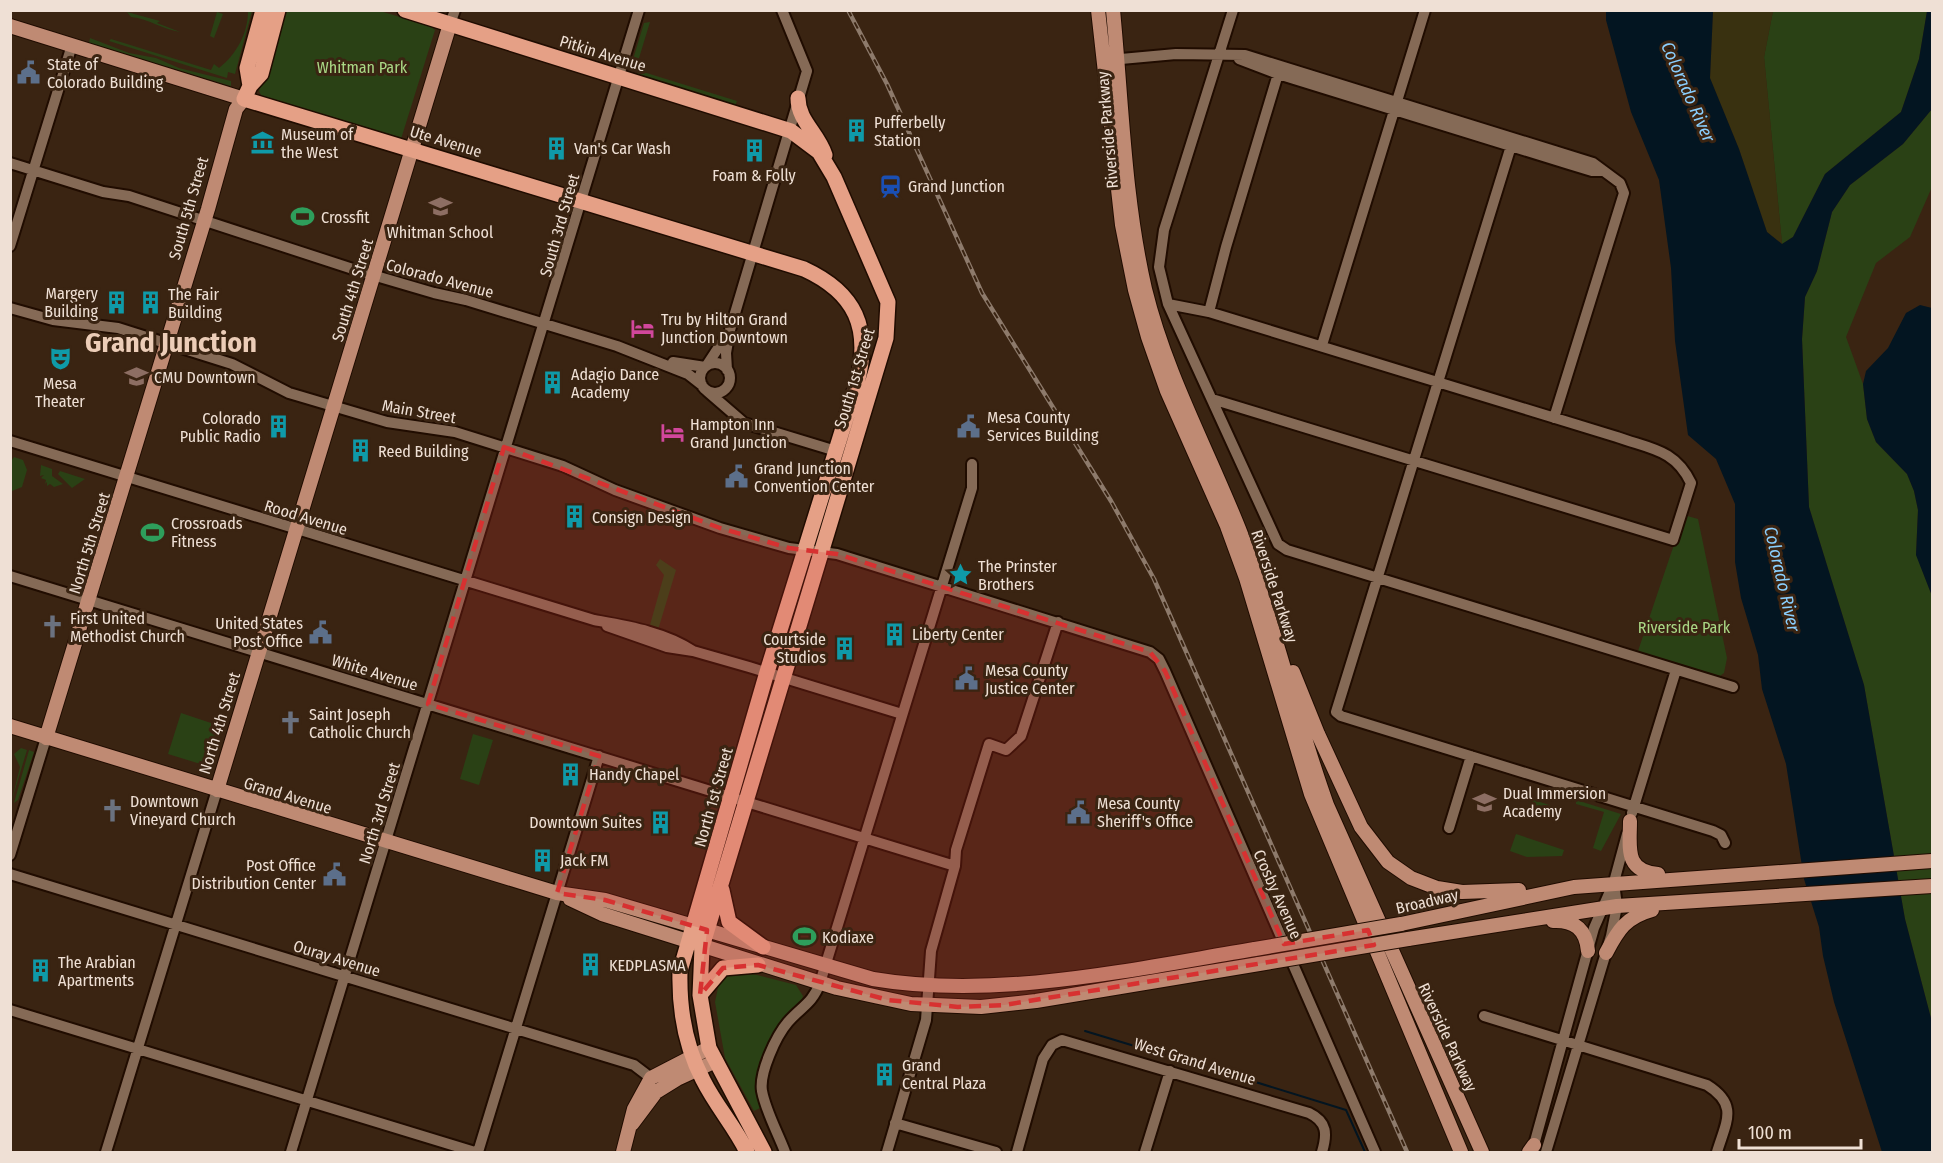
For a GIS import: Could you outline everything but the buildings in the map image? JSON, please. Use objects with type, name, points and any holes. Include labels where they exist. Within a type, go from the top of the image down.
[{"type":"highway","name":"South 5th Street","points":[[247,92],[247,68],[263,10]]},
{"type":"highway","name":"South 5th Street","points":[[247,92],[261,74],[278,10]]},
{"type":"highway","name":"Pitkin Avenue","points":[[405,10],[453,17],[619,77],[791,131]]},
{"type":"highway","name":"Ute Avenue","points":[[247,92],[412,149],[754,254],[821,277],[846,299],[855,314]]},
{"type":"highway","points":[[798,98],[801,117],[818,136],[827,164]]},
{"type":"highway","name":"South 1st Street","points":[[791,131],[810,144],[827,164],[883,286],[889,314],[886,338],[812,550]]},
{"type":"highway","name":"South 1st Street","points":[[812,550],[836,451],[862,363],[864,340],[855,314]]},
{"type":"highway","name":"North 1st Street","points":[[747,1152],[695,1063],[680,1010],[680,971],[687,942],[699,928],[722,881],[767,672],[812,550]]},
{"type":"highway","name":"North 1st Street","points":[[764,1152],[712,1054],[700,995],[702,947],[699,928],[738,800],[784,678],[812,550]]},
{"type":"highway","points":[[722,881],[724,908],[729,922],[763,947]]},
{"type":"highway","points":[[700,995],[723,968],[758,965]]},
{"type":"main road","name":"Riverside Parkway","points":[[1098,10],[1122,225],[1148,337],[1167,391],[1227,526],[1250,587],[1311,794],[1461,1152]]},
{"type":"main road","name":"Riverside Parkway","points":[[1113,10],[1130,198],[1146,290],[1174,381],[1239,530],[1265,600],[1306,747],[1327,805],[1482,1152]]},
{"type":"main road","name":"South 4th Street","points":[[333,407],[453,17]]},
{"type":"main road","name":"Ute Avenue","points":[[10,26],[247,92]]},
{"type":"main road","name":"South 5th Street","points":[[167,343],[236,109],[247,92]]},
{"type":"main road","name":"North 5th Street","points":[[46,738],[167,343]]},
{"type":"main road","name":"North 4th Street","points":[[217,790],[333,407]]},
{"type":"main road","points":[[1265,600],[1318,734],[1361,827],[1388,862],[1411,878],[1450,891],[1574,887]]},
{"type":"main road","name":"Grand Avenue","points":[[10,726],[557,893],[602,914],[687,942]]},
{"type":"main road","points":[[1630,821],[1631,857],[1639,869],[1651,873],[1708,876]]},
{"type":"main road","name":"Broadway","points":[[929,986],[1075,977],[1401,924],[1574,887],[1614,882],[1932,861]]},
{"type":"main road","name":"Broadway","points":[[929,1006],[1004,1005],[1617,906],[1932,886]]},
{"type":"main road","name":"Grand Avenue","points":[[557,893],[605,900],[873,979],[929,986]]},
{"type":"main road","points":[[1606,953],[1623,923],[1633,916],[1705,901]]},
{"type":"main road","points":[[1514,921],[1567,921],[1582,931],[1588,951]]},
{"type":"main road","points":[[687,942],[871,997],[929,1006]]},
{"type":"main road","points":[[632,1124],[656,1092],[695,1063],[712,1054]]},
{"type":"main road","points":[[623,1152],[638,1097],[651,1078],[695,1063]]},
{"type":"street","name":"South 3rd Street","points":[[504,447],[545,324],[639,10]]},
{"type":"street","points":[[728,408],[726,353],[730,330],[807,71],[782,10]]},
{"type":"street","points":[[1233,10],[1160,248],[1159,267],[1168,304],[1270,531],[1281,548],[1732,687]]},
{"type":"street","points":[[1322,345],[1425,10]]},
{"type":"street","points":[[10,246],[72,45]]},
{"type":"street","points":[[1103,61],[1219,53],[1245,55],[1511,146],[1592,171],[1603,171]]},
{"type":"street","points":[[1230,55],[1278,74],[1593,163],[1620,183],[1624,193],[1554,418]]},
{"type":"street","points":[[1209,312],[1278,74]]},
{"type":"street","points":[[1511,146],[1412,460],[1336,712],[1341,716],[1713,831],[1721,836],[1725,843]]},
{"type":"street","name":"Colorado Avenue","points":[[10,163],[103,192],[129,196],[374,275],[545,324],[655,361],[694,376],[744,423],[836,451]]},
{"type":"street","points":[[1168,304],[1209,312],[1322,345],[1674,457],[1691,483],[1673,540],[1212,399]]},
{"type":"street","name":"Main Street","points":[[10,308],[53,320],[118,328],[232,364],[272,386],[333,407],[398,425],[455,432],[563,466],[615,490],[699,521],[789,548],[812,550],[942,586],[1150,652]]},
{"type":"street","points":[[728,385],[720,392],[705,388],[700,376],[730,330]]},
{"type":"street","name":"Colorado Avenue","points":[[655,361],[706,366]]},
{"type":"street","points":[[706,366],[719,364],[727,370]]},
{"type":"street","name":"Rood Avenue","points":[[10,441],[594,620],[622,625],[681,642],[693,651],[902,714]]},
{"type":"street","name":"North 3rd Street","points":[[291,1152],[466,580],[504,447]]},
{"type":"street","points":[[785,1152],[762,1093],[762,1081],[772,1049],[785,1025],[809,1005],[820,983],[972,488],[972,464]]},
{"type":"street","name":"White Avenue","points":[[10,576],[955,866]]},
{"type":"street","points":[[886,1152],[929,1006],[931,951],[955,866],[956,850],[988,744],[1006,750],[1021,736],[1058,622]]},
{"type":"street","name":"Crosby Avenue","points":[[1150,652],[1159,660],[1165,671],[1375,1152]]},
{"type":"street","points":[[1535,1151],[1588,951],[1602,908],[1614,882],[1634,807],[1676,670]]},
{"type":"street","name":"North 5th Street","points":[[10,855],[46,738]]},
{"type":"street","points":[[10,1010],[476,1152],[599,756]]},
{"type":"street","points":[[1449,828],[1471,756]]},
{"type":"street","name":"North 4th Street","points":[[106,1152],[217,790]]},
{"type":"street","name":"Ouray Avenue","points":[[10,874],[634,1065],[651,1078]]},
{"type":"street","points":[[1535,1151],[1578,1045],[1606,953],[1617,906],[1614,882]]},
{"type":"street","points":[[1484,1016],[1691,1078],[1707,1085],[1723,1097],[1728,1109],[1717,1152]]},
{"type":"street","name":"West Grand Avenue","points":[[1017,1152],[1043,1059],[1052,1045],[1068,1041],[1316,1116],[1324,1127],[1326,1137],[1322,1152]]},
{"type":"street","points":[[1145,1152],[1170,1071]]},
{"type":"street","points":[[895,1123],[996,1152]]},
{"type":"highlighted area","points":[[504,447],[720,528],[789,548],[837,554],[1150,652],[1165,671],[1284,944],[1368,930],[1374,945],[1004,1005],[958,1007],[888,1000],[758,965],[723,968],[700,995],[707,930],[605,900],[557,893],[599,756],[428,704]]},
{"type":"green space","points":[[248,11],[252,11],[235,74],[228,72],[227,78],[109,41],[111,39],[211,70],[214,64],[219,68],[236,50],[244,35]]},
{"type":"green space","name":"Whitman Park","points":[[284,11],[380,11],[430,26],[435,30],[401,139],[276,100],[271,103],[262,97],[259,91]]},
{"type":"green space","points":[[1773,11],[1927,11],[1919,59],[1901,112],[1825,174],[1793,237],[1782,244],[1764,57]]},
{"type":"green space","points":[[127,12],[160,21],[157,23],[180,32],[131,17]]},
{"type":"green space","points":[[217,12],[223,14],[214,38],[210,36]]},
{"type":"green space","points":[[650,22],[636,68],[631,66],[644,23]]},
{"type":"green space","points":[[90,38],[129,53],[156,58],[179,68],[231,81],[231,86],[89,43]]},
{"type":"green space","points":[[637,70],[737,101],[735,106],[637,75]]},
{"type":"green space","points":[[1932,109],[1932,187],[1910,237],[1876,263],[1846,337],[1863,384],[1867,419],[1876,442],[1907,474],[1914,491],[1918,510],[1916,554],[1932,596],[1932,1022],[1905,919],[1864,685],[1809,507],[1802,339],[1805,297],[1817,271],[1832,212],[1850,185],[1903,144]]},
{"type":"green space","points":[[14,457],[23,460],[27,470],[22,487],[12,491],[11,461]]},
{"type":"green space","points":[[41,465],[52,469],[52,476],[63,484],[54,487],[50,484],[47,486],[46,480],[41,478],[44,475],[40,476]]},
{"type":"green space","points":[[60,471],[85,479],[72,488],[58,474]]},
{"type":"green space","name":"Riverside Park","points":[[1684,515],[1698,519],[1727,658],[1724,673],[1720,676],[1638,651]]},
{"type":"green space","points":[[660,559],[676,570],[658,630],[650,625],[664,575],[656,565]]},
{"type":"green space","points":[[181,713],[220,726],[207,766],[168,754]]},
{"type":"green space","points":[[473,734],[493,740],[479,785],[460,779]]},
{"type":"green space","points":[[21,748],[27,750],[11,803],[20,767],[14,754]]},
{"type":"green space","points":[[29,750],[34,752],[18,800],[14,803]]},
{"type":"green space","points":[[1531,799],[1555,807],[1553,815],[1528,807]]},
{"type":"green space","points":[[1576,800],[1621,814],[1601,851],[1593,848],[1604,812],[1576,804]]},
{"type":"green space","points":[[1516,834],[1564,850],[1562,856],[1527,857],[1510,851]]},
{"type":"green space","points":[[737,970],[796,985],[803,996],[801,1003],[774,1031],[765,1049],[757,1081],[762,1107],[754,1111],[725,1058],[715,1002],[720,978]]},
{"type":"sand","points":[[1713,11],[1773,11],[1764,57],[1782,244],[1767,232],[1739,149],[1710,78]]},
{"type":"water","name":"Colorado River","points":[[1606,11],[1713,11],[1710,78],[1739,149],[1767,232],[1782,244],[1793,237],[1825,174],[1901,112],[1919,59],[1927,11],[1932,11],[1932,109],[1903,144],[1850,185],[1832,212],[1817,271],[1805,297],[1802,339],[1809,507],[1864,685],[1905,919],[1932,1022],[1932,1152],[1882,1152],[1834,1002],[1819,927],[1804,879],[1786,764],[1762,689],[1758,655],[1741,598],[1735,562],[1735,504],[1716,459],[1688,435],[1675,341],[1671,268],[1659,180],[1631,112],[1606,20]]},
{"type":"water","points":[[1920,305],[1932,308],[1932,596],[1916,555],[1918,510],[1914,491],[1907,474],[1876,442],[1867,419],[1863,384],[1866,371],[1888,348],[1906,313]]},
{"type":"waterway","points":[[1085,1031],[1227,1074]]},
{"type":"waterway","points":[[1236,1076],[1346,1110],[1365,1152]]},
{"type":"railway","points":[[848,10],[887,84],[982,293],[1111,501],[1154,579],[1407,1152]]},
{"type":"place","name":"State of Colorado Building","points":[[29,73]]},
{"type":"place","name":"Pufferbelly Station","points":[[856,131]]},
{"type":"place","name":"Museum of the West","points":[[263,143]]},
{"type":"place","name":"Van's Car Wash","points":[[556,148]]},
{"type":"place","name":"Foam & Folly","points":[[754,150]]},
{"type":"place","name":"Grand Junction","points":[[890,186]]},
{"type":"place","name":"Whitman School","points":[[440,207]]},
{"type":"place","name":"Crossfit","points":[[303,217]]},
{"type":"place","name":"Margery Building","points":[[116,302]]},
{"type":"place","name":"The Fair Building","points":[[150,303]]},
{"type":"place","name":"Tru by Hilton Grand Junction Downtown","points":[[643,328]]},
{"type":"place","name":"Mesa Theater","points":[[60,358]]},
{"type":"place","name":"CMU Downtown","points":[[136,377]]},
{"type":"place","name":"Adagio Dance Academy","points":[[553,383]]},
{"type":"place","name":"Mesa County Services Building","points":[[969,426]]},
{"type":"place","name":"Colorado Public Radio","points":[[279,427]]},
{"type":"place","name":"Hampton Inn Grand Junction","points":[[672,433]]},
{"type":"place","name":"Reed Building","points":[[360,451]]},
{"type":"place","name":"Grand Junction Convention Center","points":[[736,477]]},
{"type":"place","name":"Consign Design","points":[[574,517]]},
{"type":"place","name":"Crossroads Fitness","points":[[153,532]]},
{"type":"place","name":"The Prinster Brothers","points":[[960,575]]},
{"type":"place","name":"First United Methodist Church","points":[[52,627]]},
{"type":"place","name":"United States Post Office","points":[[321,632]]},
{"type":"place","name":"Liberty Center","points":[[894,634]]},
{"type":"place","name":"Courtside Studios","points":[[844,648]]},
{"type":"place","name":"Mesa County Justice Center","points":[[967,679]]},
{"type":"place","name":"Saint Joseph Catholic Church","points":[[291,723]]},
{"type":"place","name":"Handy Chapel","points":[[571,774]]},
{"type":"place","name":"Dual Immersion Academy","points":[[1485,802]]},
{"type":"place","name":"Downtown Vineyard Church","points":[[112,810]]},
{"type":"place","name":"Mesa County Sheriff's Office","points":[[1079,812]]},
{"type":"place","name":"Downtown Suites","points":[[660,822]]},
{"type":"place","name":"Jack FM","points":[[542,860]]},
{"type":"place","name":"Post Office Distribution Center","points":[[334,874]]},
{"type":"place","name":"Kodiaxe","points":[[804,937]]},
{"type":"place","name":"KEDPLASMA","points":[[591,965]]},
{"type":"place","name":"The Arabian Apartments","points":[[40,971]]},
{"type":"place","name":"Grand Central Plaza","points":[[884,1074]]},
{"type":"district","name":"Grand Junction","points":[[171,342]]}]
